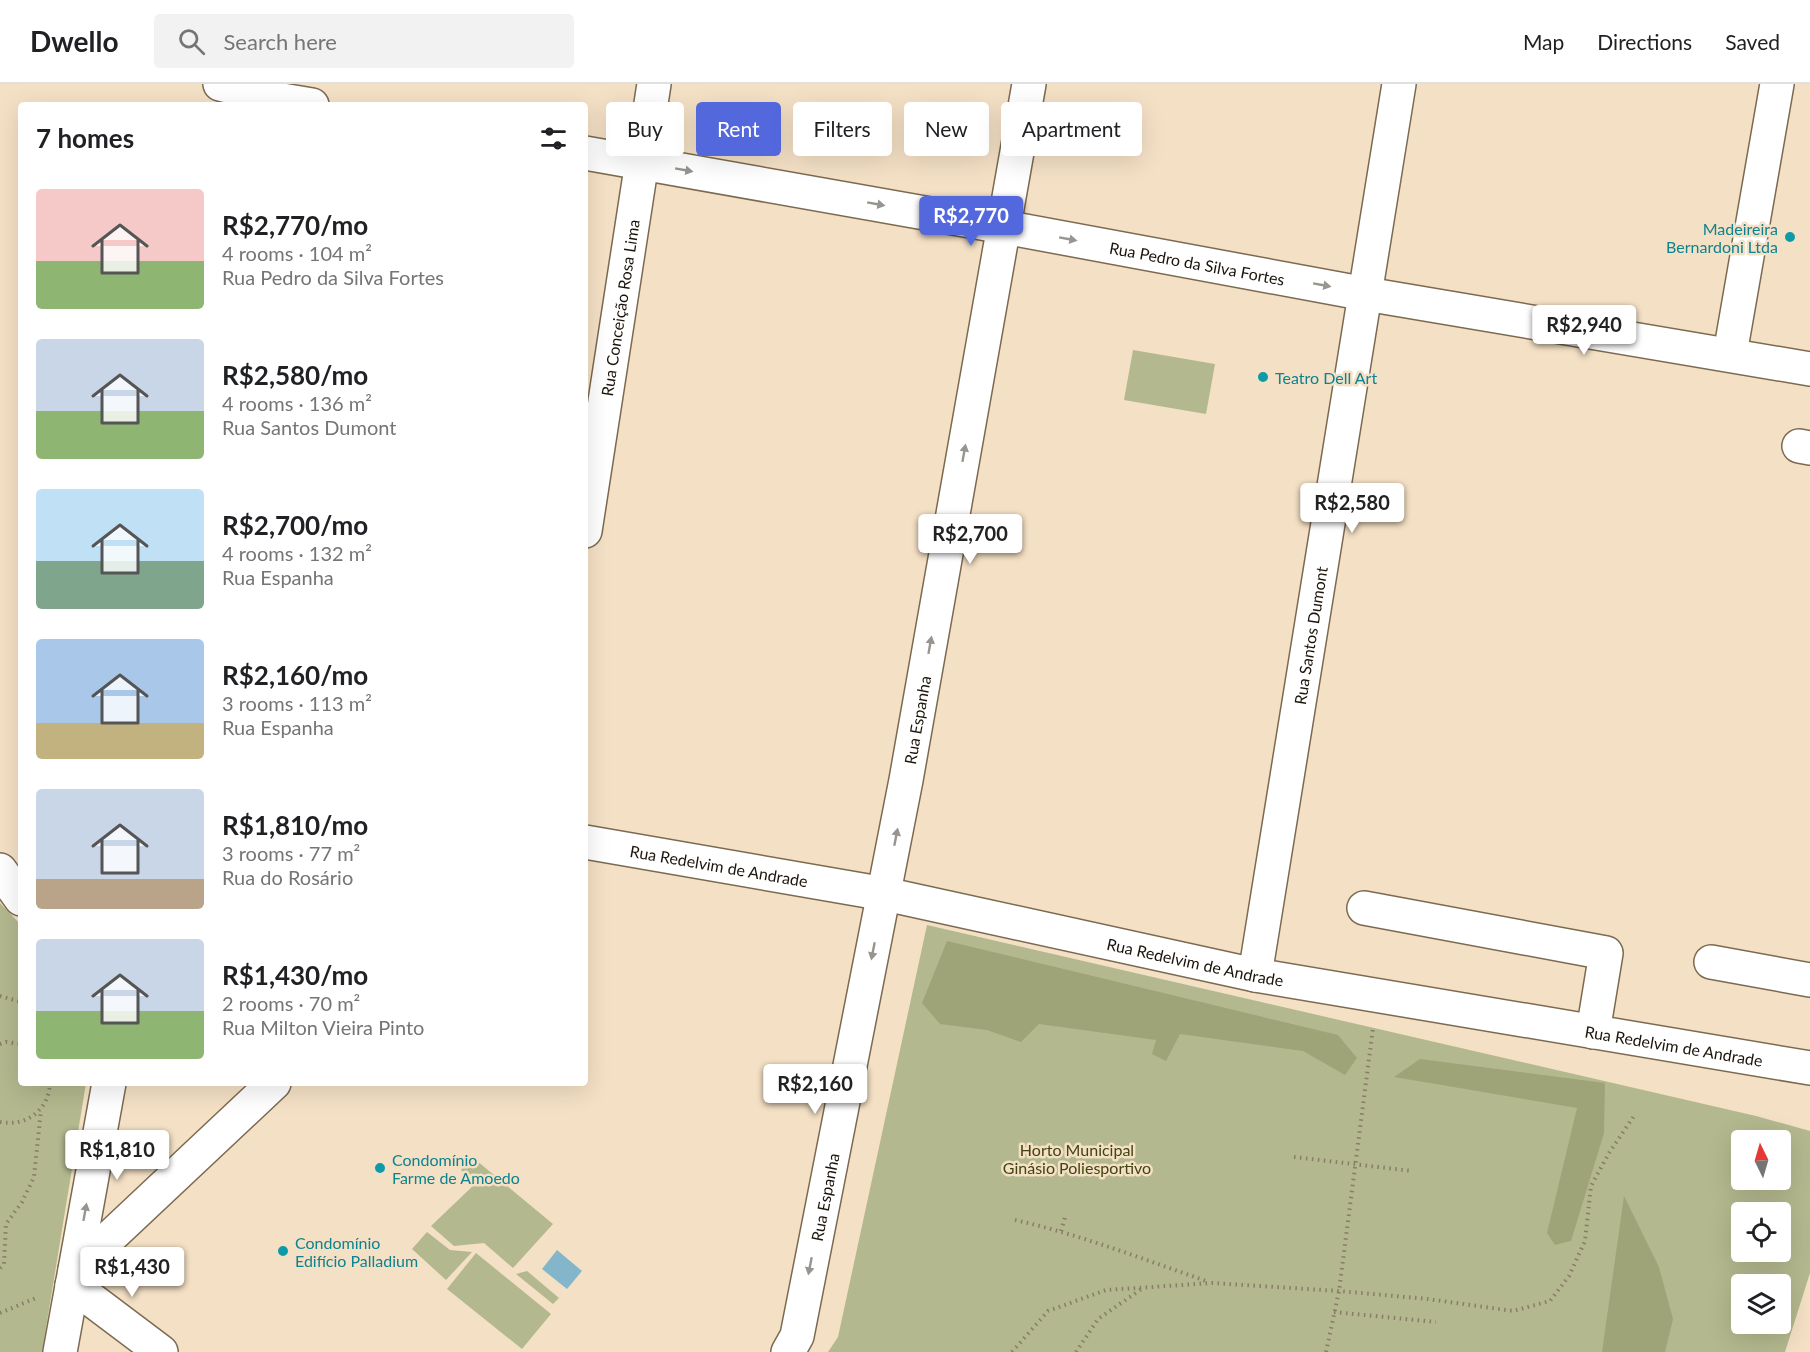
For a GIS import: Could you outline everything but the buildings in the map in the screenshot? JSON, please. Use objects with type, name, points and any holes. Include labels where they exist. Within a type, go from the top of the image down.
[{"type":"street","points":[[220,84],[290,98]]},
{"type":"street","name":"Rua Conceição Rosa Lima","points":[[588,511],[654,84]]},
{"type":"street","name":"Rua Espanha","points":[[788,1352],[797,1335],[885,894],[1029,84]]},
{"type":"street","name":"Rua Santos Dumont","points":[[1255,975],[1399,84]]},
{"type":"street","points":[[1730,354],[1777,84]]},
{"type":"street","name":"Rua Pedro da Silva Fortes","points":[[588,154],[1366,294],[1810,369]]},
{"type":"street","name":"Rua Redelvim de Andrade","points":[[588,843],[885,894],[1255,975],[1810,1068]]},
{"type":"street","points":[[0,870],[18,895]]},
{"type":"street","points":[[1364,908],[1606,953],[1593,1032]]},
{"type":"street","points":[[1711,962],[1810,980]]},
{"type":"street","points":[[60,1352],[63,1283],[108,1086]]},
{"type":"street","points":[[63,1283],[271,1086]]},
{"type":"street","points":[[63,1283],[161,1352]]},
{"type":"path","points":[[1326,1352],[1339,1291],[1377,995]]},
{"type":"path","points":[[0,996],[18,1001]]},
{"type":"path","points":[[0,1044],[6,1042],[18,1044]]},
{"type":"path","points":[[0,1122],[17,1123],[41,1110],[47,1100],[49,1086]]},
{"type":"path","points":[[0,1268],[4,1264],[6,1224],[22,1202],[34,1178],[41,1110]]},
{"type":"path","points":[[1012,1352],[1048,1311],[1106,1290],[1212,1283],[1428,1299],[1513,1311],[1550,1300],[1569,1276],[1585,1241],[1591,1186],[1609,1153],[1634,1116]]},
{"type":"path","points":[[1294,1157],[1412,1171]]},
{"type":"path","points":[[1061,1232],[1066,1214]]},
{"type":"path","points":[[1016,1220],[1109,1246],[1212,1283]]},
{"type":"path","points":[[0,1313],[63,1283]]},
{"type":"path","points":[[1076,1352],[1098,1319],[1143,1288]]},
{"type":"path","points":[[1334,1312],[1436,1322]]},
{"type":"green space","points":[[1133,350],[1215,364],[1206,414],[1124,400]]},
{"type":"green space","points":[[0,903],[18,922],[18,1086],[86,1086],[42,1352],[0,1352]]},
{"type":"green space","name":"Horto Municipal Ginásio Poliesportivo","points":[[927,925],[1756,1116],[1810,1131],[1810,1273],[1791,1333],[1791,1274],[1731,1274],[1731,1334],[1791,1334],[1785,1352],[828,1352],[838,1337]]},
{"type":"green space","points":[[947,941],[1338,1035],[1357,1058],[1345,1075],[1303,1051],[1180,1034],[1166,1061],[1152,1054],[1156,1040],[1039,1024],[1021,1042],[987,1030],[940,1024],[922,1003]]},
{"type":"green space","points":[[1420,1059],[1605,1083],[1604,1133],[1571,1241],[1555,1245],[1547,1233],[1577,1108],[1394,1077]]},
{"type":"green space","points":[[471,1156],[553,1224],[513,1268],[484,1243],[454,1246],[431,1226],[476,1183],[461,1170]]},
{"type":"green space","points":[[1624,1196],[1659,1267],[1673,1319],[1665,1352],[1602,1352]]},
{"type":"green space","points":[[427,1232],[450,1250],[472,1252],[446,1280],[412,1249]]},
{"type":"green space","points":[[476,1253],[551,1314],[522,1349],[447,1289]]},
{"type":"green space","points":[[527,1271],[559,1298],[553,1304],[516,1274]]},
{"type":"water","points":[[557,1250],[582,1271],[567,1289],[542,1269]]},
{"type":"place","name":"Madeireira Bernardoni Ltda","points":[[1790,237]]},
{"type":"place","name":"Teatro Dell Art","points":[[1263,377]]},
{"type":"place","name":"Condomínio Farme de Amoedo","points":[[380,1168]]},
{"type":"place","name":"Condomínio Edifício Palladium","points":[[283,1251]]}]
